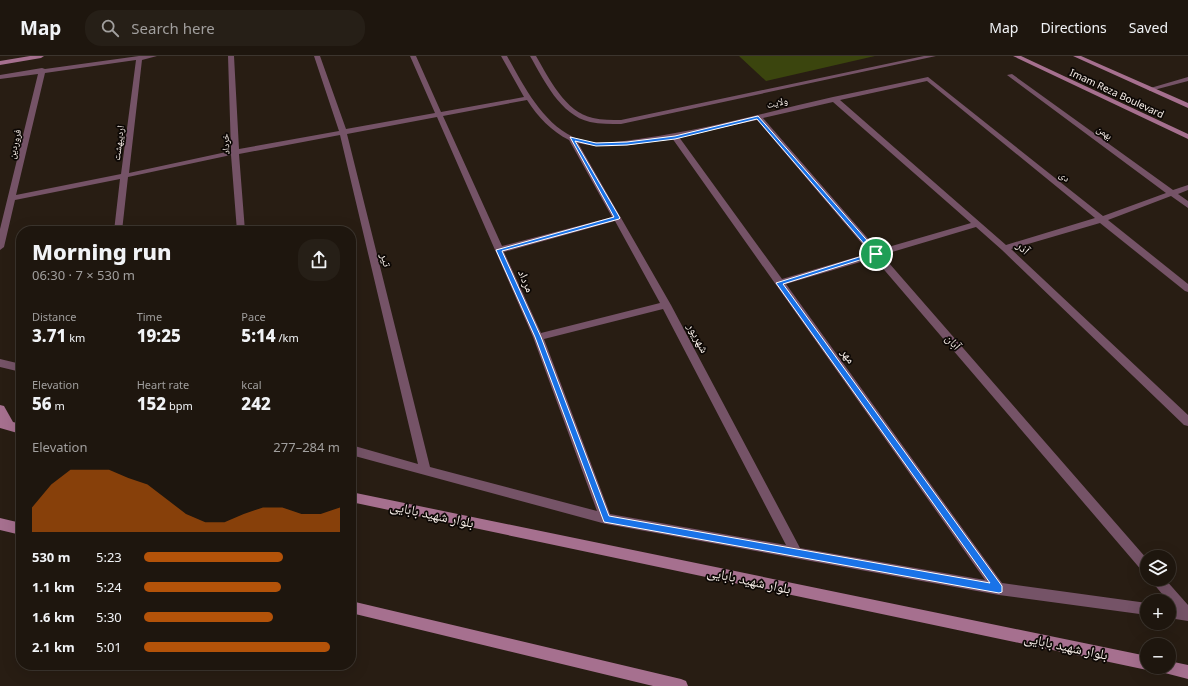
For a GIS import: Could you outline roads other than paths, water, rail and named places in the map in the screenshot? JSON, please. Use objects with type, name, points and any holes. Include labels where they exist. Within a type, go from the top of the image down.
[{"type":"main road","points":[[0,63],[41,56]]},
{"type":"main road","name":"Imam Reza Boulevard","points":[[1016,56],[1188,137]]},
{"type":"main road","name":"Imam Reza Boulevard","points":[[1076,56],[1188,106]]},
{"type":"main road","points":[[0,409],[4,425],[16,428]]},
{"type":"main road","name":"بلوار شهید بابایی","points":[[356,498],[1140,662]]},
{"type":"main road","points":[[0,524],[16,528]]},
{"type":"main road","points":[[356,609],[681,686]]},
{"type":"main road","points":[[1176,669],[1188,672]]},
{"type":"street","points":[[0,77],[42,70],[154,56]]},
{"type":"street","name":"خرداد","points":[[231,56],[235,152],[241,226]]},
{"type":"street","name":"تیر","points":[[317,56],[343,132],[425,471]]},
{"type":"street","name":"مرداد","points":[[412,56],[538,337],[606,520]]},
{"type":"street","name":"ولایت","points":[[504,56],[528,98],[552,126],[572,138],[596,144],[627,143],[675,137],[834,99],[928,79]]},
{"type":"street","points":[[532,56],[554,90],[575,112],[590,120],[621,122],[933,56]]},
{"type":"street","name":"اردیبهشت","points":[[119,226],[139,58]]},
{"type":"street","name":"فروردین","points":[[0,247],[42,70]]},
{"type":"street","name":"بهمن","points":[[1010,75],[1188,205]]},
{"type":"street","name":"دی","points":[[928,79],[1188,289]]},
{"type":"street","points":[[1150,89],[1188,79]]},
{"type":"street","points":[[12,198],[235,152],[528,98]]},
{"type":"street","name":"آذر","points":[[834,99],[1005,248],[1188,422]]},
{"type":"street","name":"آبان","points":[[758,117],[1140,560]]},
{"type":"street","name":"مهر","points":[[675,137],[999,589]]},
{"type":"street","name":"شهریور","points":[[572,138],[666,305],[796,552]]},
{"type":"street","points":[[1005,248],[1103,219],[1170,192],[1188,187]]},
{"type":"street","points":[[499,250],[617,218]]},
{"type":"street","points":[[779,283],[977,224]]},
{"type":"street","points":[[538,337],[666,305]]},
{"type":"street","points":[[0,363],[16,367]]},
{"type":"street","points":[[356,451],[606,520],[796,552],[999,589],[1140,608]]},
{"type":"street","points":[[1163,586],[1188,615]]},
{"type":"street","points":[[1176,613],[1188,615]]}]
